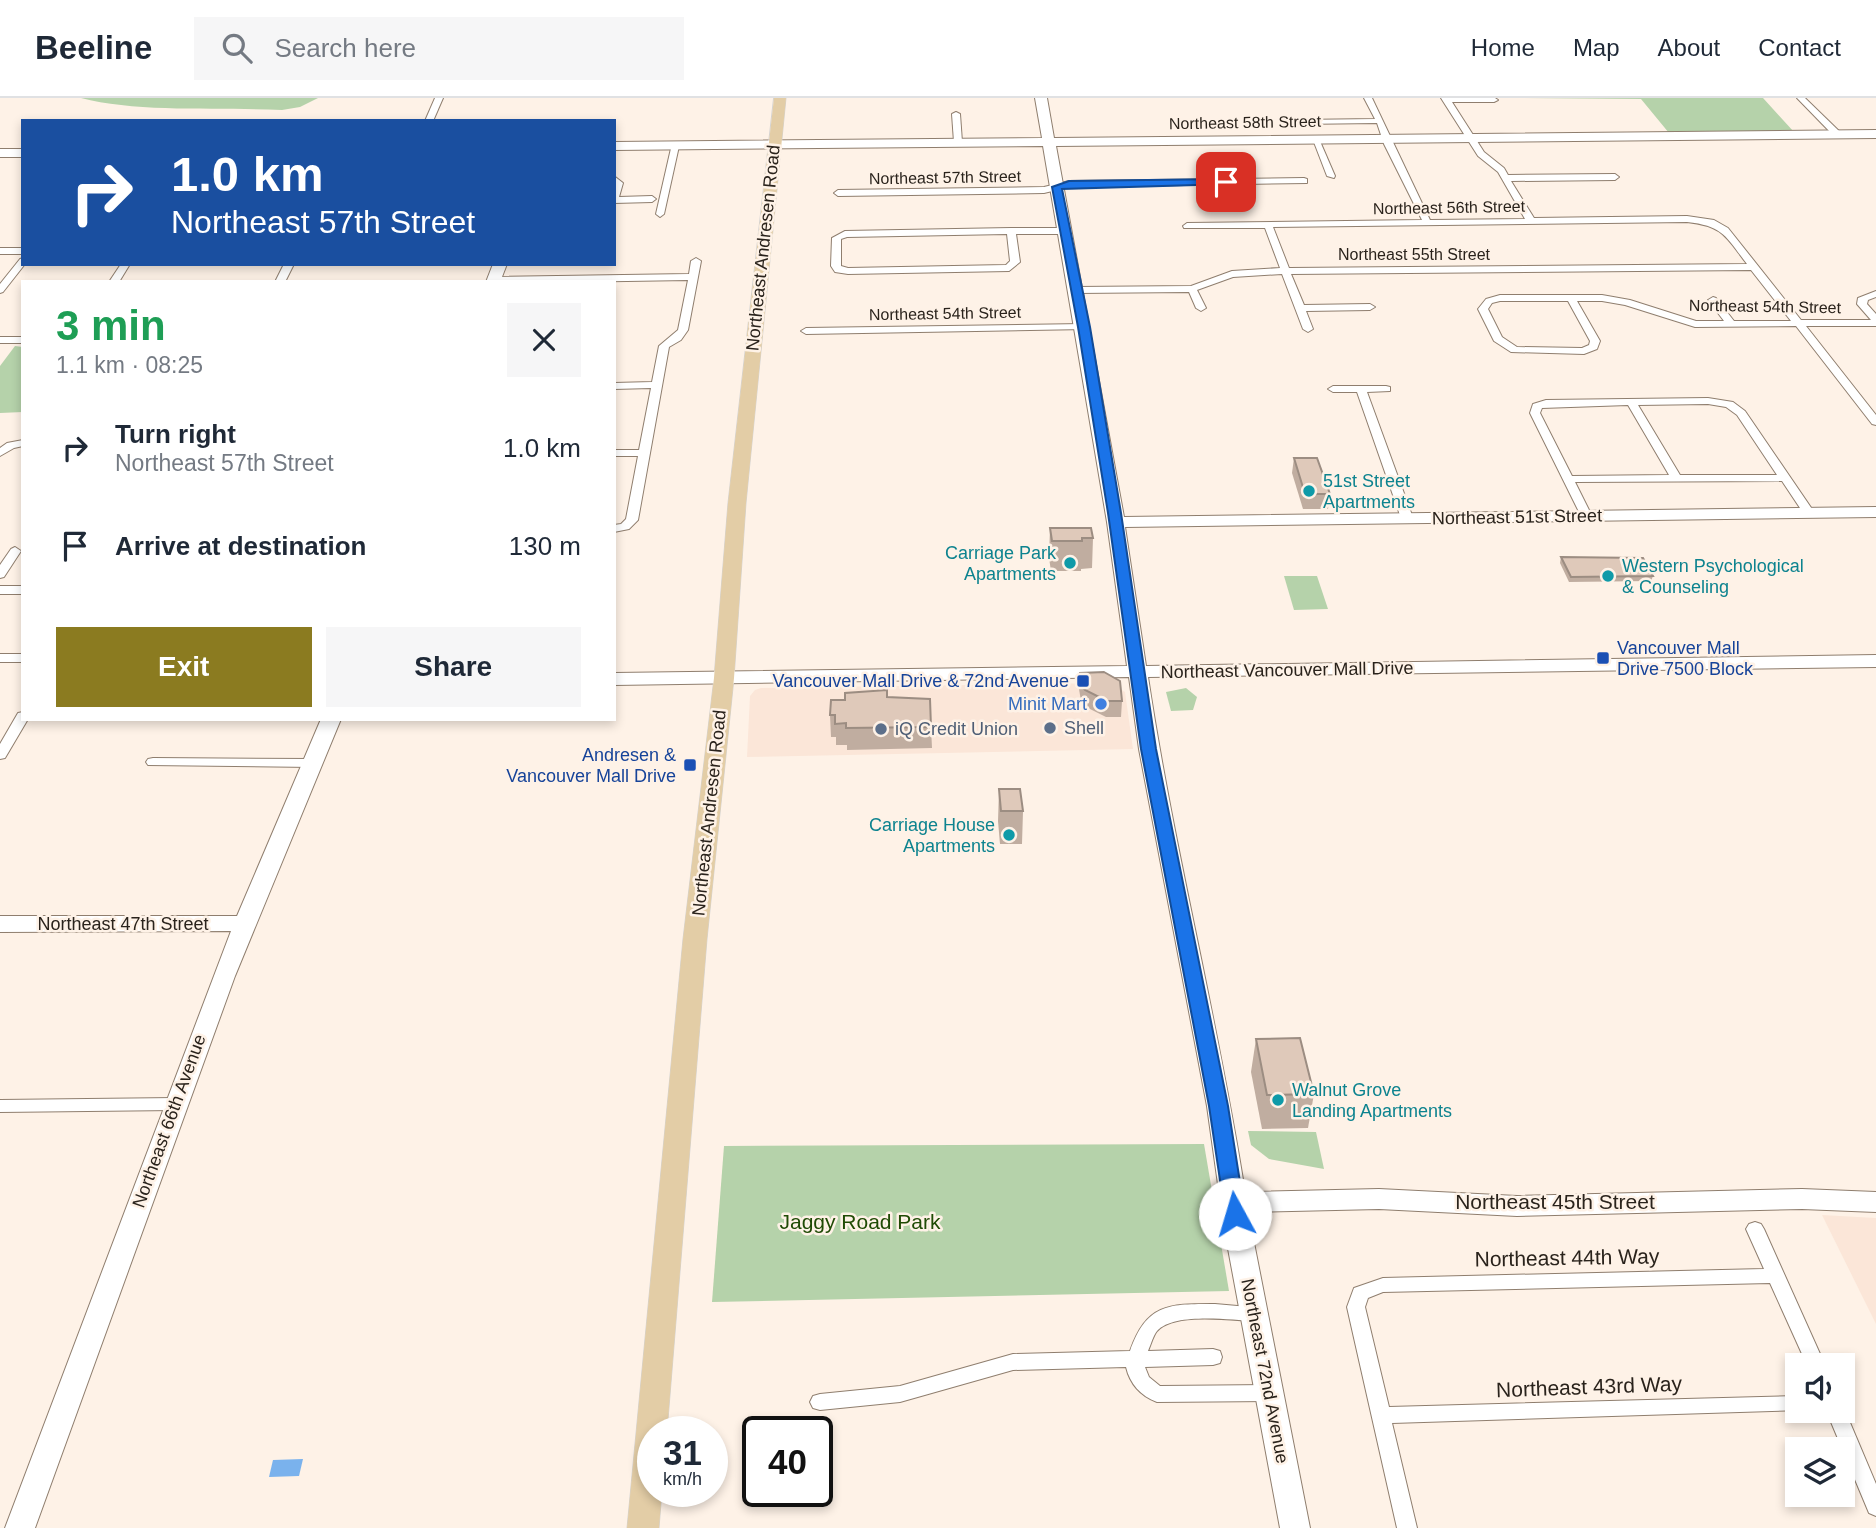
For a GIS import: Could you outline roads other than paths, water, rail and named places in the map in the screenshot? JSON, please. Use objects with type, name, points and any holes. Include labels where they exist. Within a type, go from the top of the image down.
[{"type":"main road","name":"Northeast Andresen Road","points":[[643,1528],[695,939],[724,678],[737,503],[780,98]]},
{"type":"street","points":[[430,119],[439,98]]},
{"type":"street","name":"Northeast 72nd Avenue","points":[[1041,98],[1084,327],[1163,826],[1223,1129],[1233,1202],[1295,1528]]},
{"type":"street","points":[[1368,98],[1427,222]]},
{"type":"street","points":[[1801,98],[1837,134]]},
{"type":"street","points":[[1446,99],[1493,100]]},
{"type":"street","points":[[1446,99],[1481,154],[1501,170],[1531,221]]},
{"type":"street","points":[[956,114],[958,142]]},
{"type":"street","points":[[1298,122],[1380,121]]},
{"type":"street","name":"Northeast 58th Street","points":[[616,146],[1876,134]]},
{"type":"street","points":[[1315,138],[1331,176]]},
{"type":"street","points":[[660,214],[675,146]]},
{"type":"street","points":[[0,153],[21,153]]},
{"type":"street","points":[[1506,178],[1615,177]]},
{"type":"street","name":"Northeast 57th Street","points":[[838,193],[1044,190],[1069,184],[1304,181]]},
{"type":"street","points":[[616,199],[652,199]]},
{"type":"street","name":"Northeast 56th Street","points":[[1187,226],[1687,219],[1711,222],[1726,230],[1754,267]]},
{"type":"street","points":[[1268,225],[1308,329]]},
{"type":"street","points":[[1012,231],[1015,262],[1013,267],[838,270],[836,266],[836,240],[839,236],[1012,231],[1066,231]]},
{"type":"street","points":[[0,251],[21,251]]},
{"type":"street","points":[[620,528],[632,520],[664,346],[677,338],[683,330],[696,261]]},
{"type":"street","points":[[0,290],[21,264]]},
{"type":"street","points":[[1754,267],[1876,422]]},
{"type":"street","name":"Northeast 55th Street","points":[[1077,290],[1192,289],[1232,274],[1285,270],[1754,267]]},
{"type":"street","points":[[543,280],[693,277]]},
{"type":"street","points":[[1192,289],[1201,308]]},
{"type":"street","points":[[1874,294],[1863,299],[1862,304],[1876,322]]},
{"type":"street","name":"Northeast 54th Street","points":[[1571,298],[1595,341],[1593,346],[1584,351],[1525,352],[1508,347],[1498,339],[1483,309],[1489,301],[1500,298],[1571,298],[1627,302],[1695,324],[1876,322]]},
{"type":"street","points":[[1713,300],[1731,324]]},
{"type":"street","points":[[1300,308],[1370,307]]},
{"type":"street","name":"Northeast 54th Street","points":[[806,331],[1084,327]]},
{"type":"street","points":[[0,340],[21,340]]},
{"type":"street","points":[[616,386],[656,386]]},
{"type":"street","points":[[1333,389],[1386,389]]},
{"type":"street","points":[[1361,389],[1408,518]]},
{"type":"street","points":[[1586,516],[1535,413],[1537,406],[1546,403],[1708,401],[1728,404],[1741,413],[1808,513]]},
{"type":"street","points":[[1631,402],[1676,478]]},
{"type":"street","points":[[0,453],[17,444]]},
{"type":"street","points":[[616,453],[645,453]]},
{"type":"street","points":[[1569,479],[1784,478]]},
{"type":"street","name":"Northeast 51st Street","points":[[1116,522],[1876,512]]},
{"type":"street","points":[[0,551],[19,551]]},
{"type":"street","points":[[0,573],[19,551]]},
{"type":"street","points":[[0,590],[21,590]]},
{"type":"street","points":[[0,659],[21,658]]},
{"type":"street","name":"Northeast Vancouver Mall Drive","points":[[616,679],[1876,661]]},
{"type":"street","points":[[0,755],[21,719]]},
{"type":"street","name":"Northeast 66th Avenue","points":[[20,1528],[223,976],[330,721]]},
{"type":"street","points":[[153,762],[313,763]]},
{"type":"street","name":"Northeast 47th Street","points":[[0,924],[246,923]]},
{"type":"street","points":[[0,1106],[175,1104]]},
{"type":"street","name":"Northeast 45th Street","points":[[1233,1202],[1379,1199],[1517,1206],[1802,1199],[1876,1202]]},
{"type":"street","points":[[1755,1229],[1811,1353]]},
{"type":"street","name":"Northeast 44th Way","points":[[1382,1415],[1356,1307],[1360,1293],[1383,1285],[1776,1276]]},
{"type":"street","points":[[1254,1313],[1166,1315],[1152,1325],[1136,1359],[1136,1372],[1142,1384],[1157,1394],[1270,1393]]},
{"type":"street","points":[[820,1402],[900,1394],[1013,1362],[1213,1357]]},
{"type":"street","name":"Northeast 43rd Way","points":[[1382,1415],[1785,1404]]},
{"type":"street","points":[[1382,1415],[1407,1528]]},
{"type":"street","points":[[1841,1423],[1876,1507]]},
{"type":"water","points":[[303,1459],[299,1476],[269,1477],[273,1460]]},
{"type":"place","name":"51st Street Apartments","points":[[1309,491]]},
{"type":"place","name":"Carriage Park Apartments","points":[[1070,563]]},
{"type":"place","name":"Western Psychological & Counseling","points":[[1608,576]]},
{"type":"place","name":"Vancouver Mall Drive 7500 Block","points":[[1603,658]]},
{"type":"place","name":"Vancouver Mall Drive & 72nd Avenue","points":[[1083,681]]},
{"type":"place","name":"Minit Mart","points":[[1101,704]]},
{"type":"place","name":"Shell","points":[[1050,728]]},
{"type":"place","name":"iQ Credit Union","points":[[881,729]]},
{"type":"place","name":"Andresen & Vancouver Mall Drive","points":[[690,765]]},
{"type":"place","name":"Carriage House Apartments","points":[[1009,835]]},
{"type":"place","name":"Walnut Grove Landing Apartments","points":[[1278,1100]]},
{"type":"park label","name":"Jaggy Road Park","points":[[860,1222]]}]
